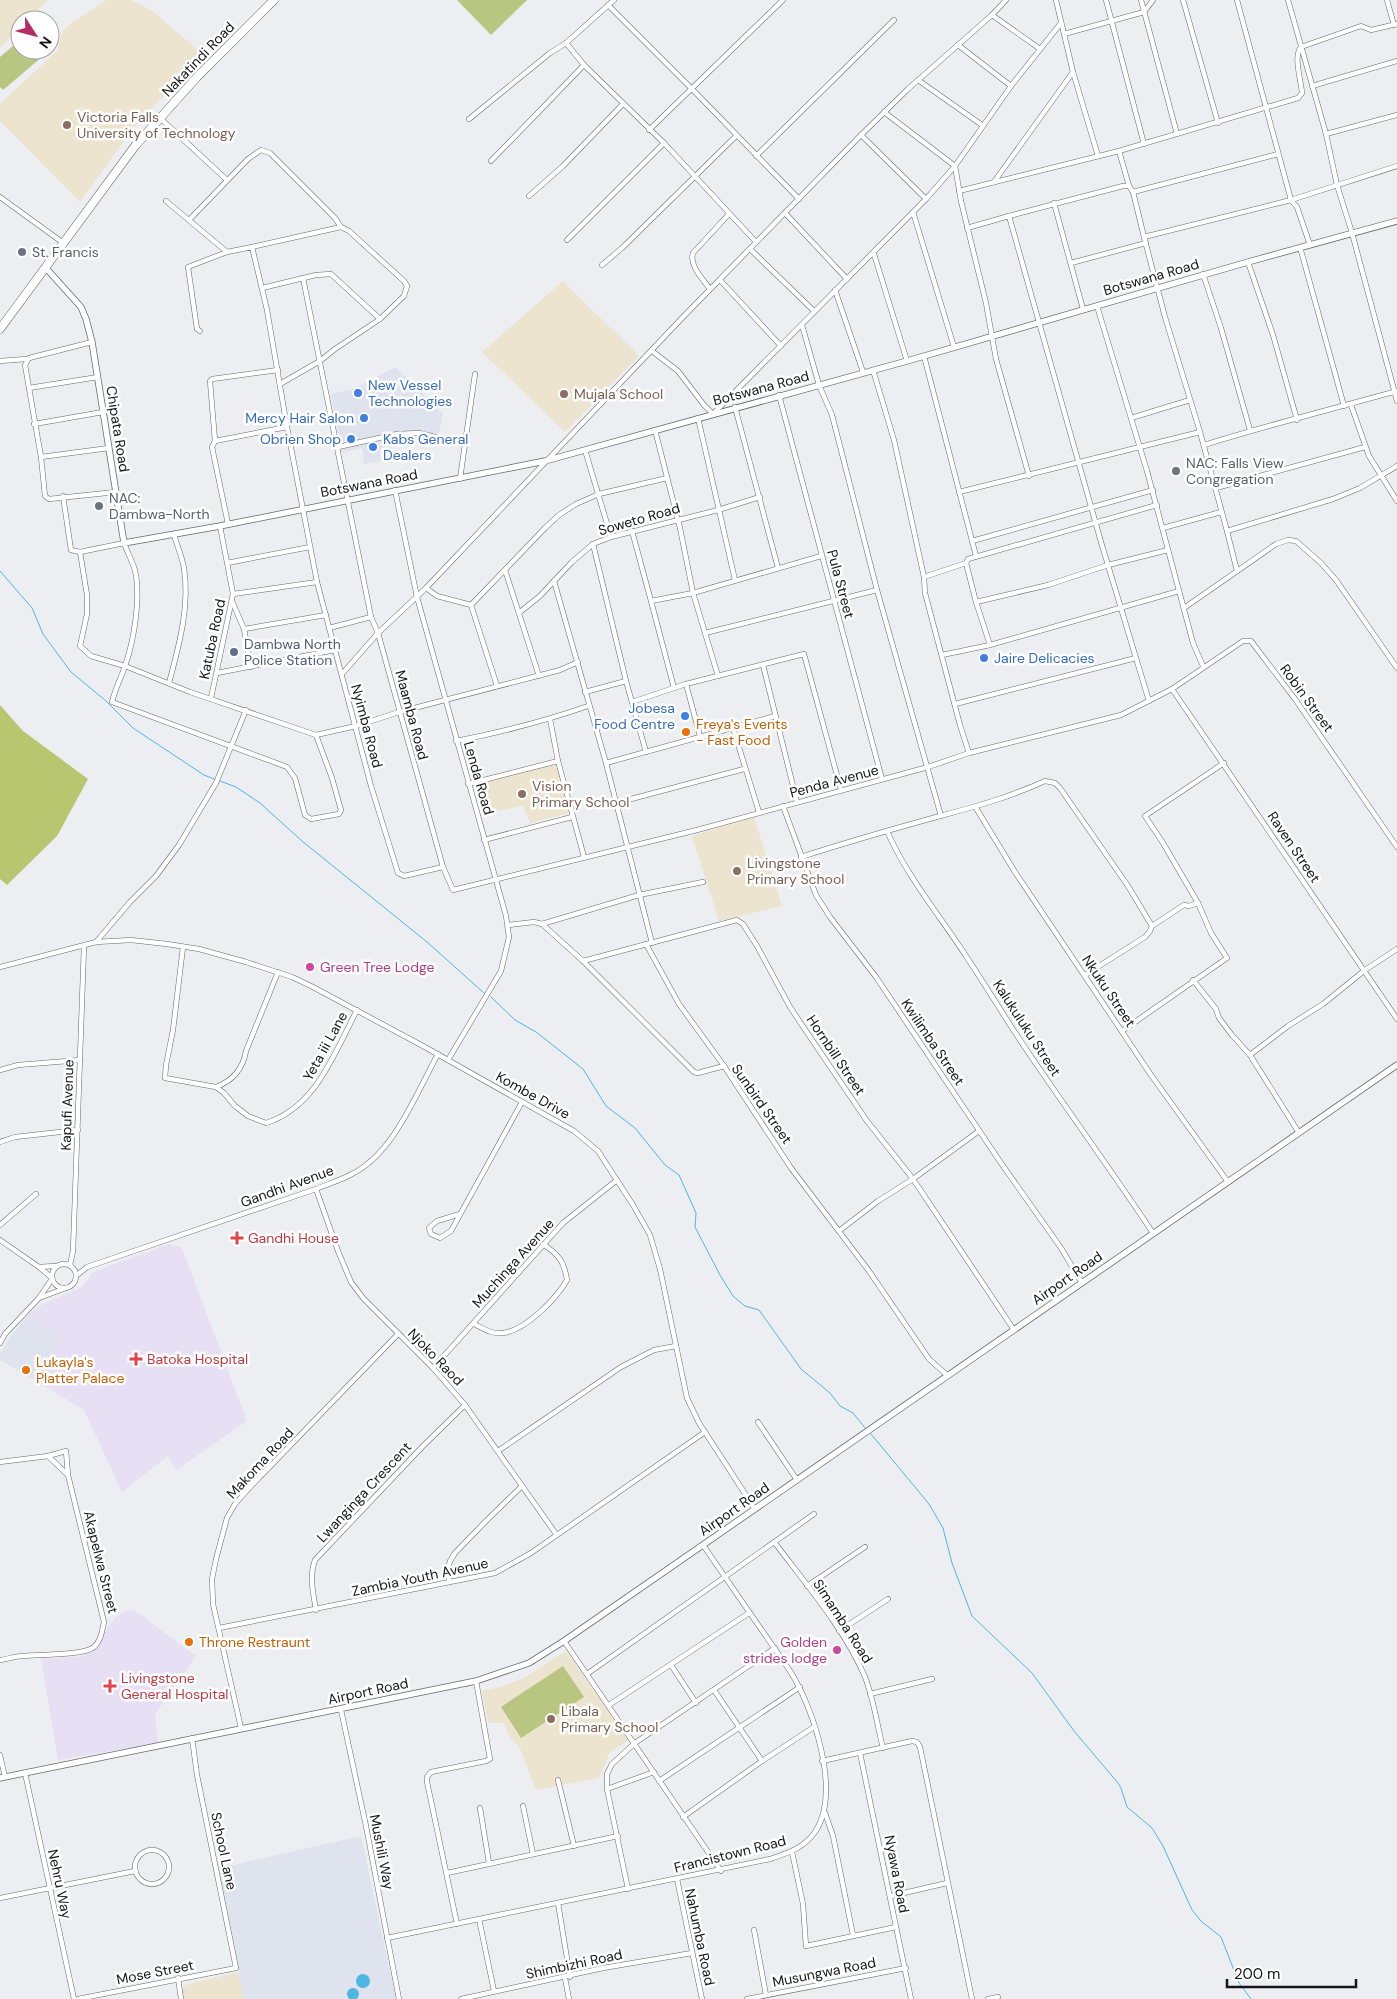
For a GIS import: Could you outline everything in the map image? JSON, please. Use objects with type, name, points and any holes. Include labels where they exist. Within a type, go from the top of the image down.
[{"type":"highway","name":"Nakatindi Road","points":[[0,329],[131,150],[197,76],[274,0]]},
{"type":"street","points":[[469,119],[550,53],[566,43],[614,0]]},
{"type":"street","points":[[649,130],[783,0]]},
{"type":"street","points":[[342,674],[378,634],[426,588],[710,289],[861,135],[1006,0]]},
{"type":"street","points":[[1056,0],[1073,72],[1098,156]]},
{"type":"street","points":[[1106,0],[1144,144]]},
{"type":"street","points":[[1141,0],[1177,134]]},
{"type":"street","points":[[1064,34],[1144,12],[1153,0]]},
{"type":"street","points":[[1183,0],[1218,123]]},
{"type":"street","points":[[1237,0],[1291,200],[1297,207],[1310,244]]},
{"type":"street","points":[[1288,0],[1326,134],[1337,185],[1352,233],[1397,401]]},
{"type":"street","points":[[959,191],[1119,151],[1298,98],[1302,93],[1301,76],[1296,57],[1298,50],[1301,47],[1361,26],[1371,30],[1396,24],[1387,0]]},
{"type":"street","points":[[608,5],[799,199]]},
{"type":"street","points":[[992,15],[1040,49]]},
{"type":"street","points":[[756,156],[894,20]]},
{"type":"street","points":[[652,350],[684,377],[704,405],[713,414],[835,290],[874,254],[926,199],[954,166],[1011,86],[1061,23]]},
{"type":"street","points":[[566,43],[584,65],[664,143],[756,242]]},
{"type":"street","points":[[958,46],[1011,86]]},
{"type":"street","points":[[1312,86],[1397,62]]},
{"type":"street","points":[[490,161],[584,65]]},
{"type":"street","points":[[994,182],[1073,72]]},
{"type":"street","points":[[918,80],[982,125]]},
{"type":"street","points":[[529,196],[562,166],[623,104]]},
{"type":"street","points":[[884,112],[954,166],[986,303],[990,337],[1029,476]]},
{"type":"street","points":[[1326,134],[1397,115]]},
{"type":"street","points":[[159,118],[227,180]]},
{"type":"street","points":[[861,135],[926,199]]},
{"type":"street","points":[[602,265],[622,248],[736,136]]},
{"type":"street","points":[[567,240],[664,143]]},
{"type":"street","points":[[190,219],[248,159],[261,150],[270,153],[342,227],[349,231],[408,286],[404,296],[380,319],[320,361],[280,384]]},
{"type":"street","points":[[1119,151],[1129,186],[1134,192],[1144,237],[1216,488],[1237,571]]},
{"type":"street","points":[[1134,192],[1278,154]]},
{"type":"street","points":[[1144,237],[1291,200],[1397,166]]},
{"type":"street","points":[[967,228],[1054,203],[1129,186]]},
{"type":"street","points":[[0,197],[62,242]]},
{"type":"street","points":[[166,201],[190,219],[227,252]]},
{"type":"street","points":[[1054,203],[1083,309]]},
{"type":"street","points":[[914,212],[954,346]]},
{"type":"street","points":[[785,213],[847,279]]},
{"type":"street","points":[[710,289],[692,263],[693,253],[729,214]]},
{"type":"street","points":[[1009,216],[1120,608],[1150,701]]},
{"type":"street","name":"Botswana Road","points":[[124,542],[174,535],[545,461],[907,361],[1203,274],[1397,221]]},
{"type":"street","points":[[200,332],[197,329],[188,267],[227,252],[342,227]]},
{"type":"street","points":[[1070,263],[1146,244]]},
{"type":"street","name":"Nyimba Road","points":[[252,247],[278,370],[317,582],[371,786],[398,873],[404,876],[443,867]]},
{"type":"street","points":[[1300,247],[1344,406]]},
{"type":"street","points":[[750,249],[814,311]]},
{"type":"street","points":[[874,254],[907,361]]},
{"type":"street","points":[[1248,262],[1273,335],[1297,420]]},
{"type":"street","name":"Chipata Road","points":[[45,267],[81,307],[86,318],[98,377],[124,542],[134,568],[137,587],[136,613],[125,666],[112,702],[232,745]]},
{"type":"street","points":[[262,288],[303,278],[331,274],[380,319]]},
{"type":"street","points":[[1203,274],[1221,328],[1250,430]]},
{"type":"street","name":"Maamba Road","points":[[303,278],[371,618],[378,634],[443,867],[452,887],[456,890],[496,880]]},
{"type":"street","points":[[720,280],[780,346]]},
{"type":"street","points":[[835,290],[863,372]]},
{"type":"street","points":[[1097,306],[1157,505],[1193,643],[1203,666]]},
{"type":"street","points":[[802,325],[819,385],[830,409],[941,816]]},
{"type":"street","points":[[0,361],[26,359],[92,342]]},
{"type":"street","points":[[924,356],[976,556]]},
{"type":"street","points":[[26,359],[25,365],[41,457],[45,496],[49,499],[63,496],[116,492]]},
{"type":"street","points":[[228,524],[212,447],[215,441],[211,380],[278,370]]},
{"type":"street","points":[[874,370],[894,440],[924,577],[925,592],[969,753]]},
{"type":"street","points":[[460,479],[475,374]]},
{"type":"street","points":[[29,388],[98,377]]},
{"type":"street","points":[[1204,445],[1250,430],[1297,420],[1396,392]]},
{"type":"street","name":"Pula Street","points":[[779,395],[882,779]]},
{"type":"street","points":[[1131,418],[1190,400]]},
{"type":"street","points":[[1351,404],[1365,447],[1397,501]]},
{"type":"street","points":[[735,407],[778,568]]},
{"type":"street","points":[[34,424],[103,412]]},
{"type":"street","points":[[698,418],[735,580]]},
{"type":"street","points":[[215,441],[287,427]]},
{"type":"street","points":[[654,430],[678,520],[693,593],[718,676]]},
{"type":"street","points":[[959,492],[1200,432]]},
{"type":"street","points":[[338,447],[397,434],[419,433],[464,444]]},
{"type":"street","points":[[1216,488],[1365,447]]},
{"type":"street","points":[[41,457],[108,448]]},
{"type":"street","points":[[585,450],[611,537]]},
{"type":"street","points":[[1227,531],[1334,499],[1360,488],[1397,466]]},
{"type":"street","points":[[471,604],[560,515],[576,504],[599,494],[667,478]]},
{"type":"street","name":"Lenda Road","points":[[395,490],[417,597],[508,925],[508,950],[501,971],[448,1060]]},
{"type":"street","points":[[972,541],[1152,490]]},
{"type":"street","points":[[63,496],[72,550],[80,552],[124,542]]},
{"type":"street","name":"Soweto Road","points":[[520,612],[540,596],[580,554],[593,544],[632,531],[718,510],[760,496]]},
{"type":"street","points":[[924,577],[966,563],[968,559],[976,556],[1157,505]]},
{"type":"street","points":[[1163,528],[1221,512]]},
{"type":"street","name":"Katuba Road","points":[[211,698],[233,594],[220,526]]},
{"type":"street","points":[[632,531],[674,688]]},
{"type":"street","points":[[169,683],[186,612],[187,594],[184,566],[174,535]]},
{"type":"street","points":[[1184,608],[1276,544],[1288,540],[1296,541],[1321,563],[1336,580],[1397,668]]},
{"type":"street","points":[[593,544],[626,681],[646,752]]},
{"type":"street","points":[[227,562],[310,547]]},
{"type":"street","points":[[976,602],[1048,585],[1108,565],[1168,550]]},
{"type":"street","points":[[80,552],[87,595],[86,614],[80,646],[91,656],[125,666],[190,692],[316,735],[356,726],[399,712],[539,676],[578,662]]},
{"type":"street","points":[[652,601],[693,593],[821,556]]},
{"type":"street","points":[[966,563],[990,645]]},
{"type":"street","points":[[505,570],[539,676]]},
{"type":"street","points":[[554,581],[578,662],[588,706],[606,762],[652,943]]},
{"type":"street","points":[[233,594],[317,582]]},
{"type":"street","points":[[426,588],[437,596],[471,604]]},
{"type":"street","points":[[705,633],[878,590]]},
{"type":"street","points":[[942,655],[990,645],[1179,591]]},
{"type":"street","points":[[232,600],[244,629],[251,666]]},
{"type":"street","points":[[471,604],[497,686]]},
{"type":"street","points":[[244,629],[326,615]]},
{"type":"street","points":[[329,628],[371,618]]},
{"type":"street","name":"Robin Street","points":[[1172,689],[1203,666],[1243,642],[1251,641],[1311,722],[1397,847]]},
{"type":"street","points":[[217,673],[335,650]]},
{"type":"street","points":[[632,702],[686,684],[804,654],[841,790]]},
{"type":"street","points":[[955,704],[1136,658]]},
{"type":"street","points":[[763,665],[797,802]]},
{"type":"street","points":[[585,692],[626,681]]},
{"type":"street","points":[[686,684],[700,736]]},
{"type":"street","name":"Penda Avenue","points":[[496,880],[697,830],[928,767],[969,753],[1121,715],[1172,689]]},
{"type":"street","name":"Raven Street","points":[[1172,689],[1397,1019]]},
{"type":"street","points":[[456,741],[507,731],[588,706]]},
{"type":"street","points":[[96,942],[130,902],[156,876],[179,846],[216,783],[246,710]]},
{"type":"street","points":[[606,762],[776,716]]},
{"type":"street","points":[[550,719],[558,761],[584,857]]},
{"type":"street","points":[[733,728],[744,769],[759,812]]},
{"type":"street","points":[[232,745],[287,767],[295,778],[305,815],[311,819],[329,817],[339,814],[341,810],[332,778],[316,735]]},
{"type":"street","points":[[468,784],[558,761]]},
{"type":"street","points":[[1122,1031],[1227,958],[1211,933],[1198,903],[1145,816],[1224,763]]},
{"type":"street","points":[[616,803],[744,769]]},
{"type":"street","points":[[800,857],[887,831],[1003,800],[1045,781],[1055,783],[1128,886],[1152,926]]},
{"type":"street","name":"Kwilimba Street","points":[[783,806],[800,857],[816,895],[830,917],[876,977],[1061,1248],[1082,1283]]},
{"type":"street","name":"Nkuku Street","points":[[976,808],[1015,872],[1151,1075],[1228,1182]]},
{"type":"street","points":[[484,840],[572,817]]},
{"type":"street","name":"Kalukuluku Street","points":[[887,831],[906,868],[1081,1130],[1106,1162],[1153,1233]]},
{"type":"street","points":[[508,925],[534,922],[542,924],[640,895],[703,882]]},
{"type":"street","points":[[1085,975],[1145,936],[1150,932],[1152,926],[1184,905],[1188,906],[1198,903]]},
{"type":"street","name":"Hornbill Street","points":[[583,962],[646,944],[693,934],[730,921],[737,920],[743,924],[790,1007],[808,1034],[867,1121],[913,1179],[1014,1330]]},
{"type":"street","name":"Sunbird Street","points":[[542,924],[694,1072],[698,1074],[724,1066],[792,1168],[839,1230],[929,1359],[948,1376]]},
{"type":"street","name":"Kombe Drive","points":[[0,967],[96,942],[131,940],[208,952],[278,972],[292,977],[357,1010],[438,1054],[556,1120],[585,1139],[598,1152],[617,1180],[642,1221],[655,1248],[687,1398],[705,1432],[755,1509]]},
{"type":"street","points":[[646,944],[679,1004],[724,1066]]},
{"type":"street","name":"Kapufi Avenue","points":[[71,1265],[84,946]]},
{"type":"street","points":[[183,947],[174,1030],[165,1077],[167,1079],[216,1087],[231,1080],[243,1062],[278,972]]},
{"type":"street","points":[[1250,1055],[1288,1026],[1323,1004],[1365,970],[1397,949]]},
{"type":"street","points":[[1193,980],[1216,1009],[1219,1018],[1250,1055],[1299,1133]]},
{"type":"street","name":"Yeta iii Lane","points":[[216,1087],[248,1116],[266,1124],[278,1120],[301,1103],[316,1088],[357,1010]]},
{"type":"street","name":"Gandhi Avenue","points":[[76,1276],[87,1267],[316,1189],[352,1174],[374,1159],[395,1132],[438,1054]]},
{"type":"street","points":[[0,1070],[18,1065],[80,1060]]},
{"type":"street","name":"Airport Road","points":[[2,1778],[476,1681],[529,1664],[1397,1065]]},
{"type":"street","points":[[460,1214],[437,1221],[429,1228],[431,1234],[440,1238],[448,1235],[460,1214],[522,1102]]},
{"type":"street","points":[[0,1142],[15,1137],[78,1130]]},
{"type":"street","points":[[839,1230],[878,1201],[913,1179],[979,1130]]},
{"type":"street","name":"Muchinga Avenue","points":[[433,1368],[543,1244],[563,1224],[617,1180]]},
{"type":"street","name":"Njoko Raod","points":[[316,1189],[334,1243],[351,1282],[363,1298],[433,1368],[465,1404],[556,1534]]},
{"type":"street","points":[[0,1225],[36,1194]]},
{"type":"street","points":[[0,1240],[39,1267],[60,1287],[67,1288]]},
{"type":"street","points":[[474,1324],[492,1333],[503,1333],[517,1328],[559,1295],[568,1280],[565,1265],[554,1252],[543,1244]]},
{"type":"street","points":[[39,1267],[61,1264],[71,1265],[76,1276],[73,1284],[67,1288],[39,1298]]},
{"type":"street","name":"Gandhi Avenue","points":[[71,1265],[87,1267]]},
{"type":"street","points":[[0,1344],[5,1334],[39,1298],[52,1278],[52,1273],[56,1266]]},
{"type":"street","name":"Makoma Road","points":[[241,1728],[213,1598],[212,1579],[227,1518],[235,1504],[398,1334]]},
{"type":"street","points":[[498,1451],[621,1368],[654,1350],[676,1346]]},
{"type":"street","name":"Lwanginga Crescent","points":[[316,1610],[311,1580],[315,1560],[465,1404]]},
{"type":"street","points":[[758,1422],[797,1480]]},
{"type":"street","name":"Zambia Youth Avenue","points":[[219,1628],[495,1573],[531,1553],[705,1432]]},
{"type":"street","name":"Akapelwa Street","points":[[0,1660],[89,1650],[94,1648],[101,1638],[104,1622],[103,1612],[68,1475],[66,1451],[48,1456]]},
{"type":"street","points":[[0,1462],[48,1456],[68,1475]]},
{"type":"street","points":[[449,1582],[448,1569],[450,1560],[455,1553],[522,1486]]},
{"type":"street","points":[[586,1674],[814,1514]]},
{"type":"street","name":"Simamba Road","points":[[775,1543],[839,1631],[860,1668],[870,1694],[883,1748]]},
{"type":"street","name":"Francistown Road","points":[[387,1938],[770,1859],[792,1852],[814,1833],[824,1812],[826,1786],[814,1727],[800,1687],[703,1545]]},
{"type":"street","points":[[807,1586],[865,1547]]},
{"type":"street","points":[[839,1631],[888,1599]]},
{"type":"street","points":[[609,1705],[749,1613]]},
{"type":"street","points":[[564,1641],[721,1870]]},
{"type":"street","points":[[628,1889],[607,1789],[607,1774],[612,1764],[635,1743],[775,1648]]},
{"type":"street","points":[[671,1665],[696,1703]]},
{"type":"street","points":[[870,1694],[932,1679]]},
{"type":"street","points":[[457,1924],[426,1782],[431,1772],[490,1759],[476,1681]]},
{"type":"street","points":[[659,1781],[800,1687]]},
{"type":"street","points":[[714,1690],[762,1761]]},
{"type":"street","name":"Mushili Way","points":[[340,1710],[366,1826],[399,1999]]},
{"type":"street","points":[[683,1817],[814,1727]]},
{"type":"street","name":"School Lane","points":[[192,1738],[197,1776],[236,1968]]},
{"type":"street","points":[[822,1761],[912,1741],[917,1742],[920,1747],[972,1999]]},
{"type":"street","name":"Nyawa Road","points":[[860,1753],[911,1999]]},
{"type":"street","points":[[0,1754],[2,1778]]},
{"type":"street","points":[[607,1789],[654,1772]]},
{"type":"street","name":"Nehru Way","points":[[25,1773],[49,1888],[76,1999]]},
{"type":"street","points":[[558,1780],[574,1846]]},
{"type":"street","points":[[523,1806],[533,1854]]},
{"type":"street","points":[[480,1808],[489,1863]]},
{"type":"street","points":[[824,1812],[833,1836],[854,1935]]},
{"type":"street","points":[[446,1873],[618,1836]]},
{"type":"street","points":[[150,1850],[161,1852],[168,1861],[169,1872],[162,1882],[157,1884],[146,1884],[140,1881],[135,1871],[136,1860],[144,1852],[150,1850]]},
{"type":"street","points":[[792,1852],[802,1904],[806,1946],[896,1927]]},
{"type":"street","points":[[0,1898],[135,1871]]},
{"type":"street","name":"Nahumba Road","points":[[677,1879],[702,1999]]},
{"type":"street","points":[[891,1896],[947,1883]]},
{"type":"street","points":[[558,1903],[570,1976]]},
{"type":"street","points":[[479,1919],[494,1991]]},
{"type":"street","points":[[754,1930],[766,1995]]},
{"type":"street","name":"Shimbizhi Road","points":[[461,1999],[620,1965],[692,1953]]},
{"type":"street","name":"Mose Street","points":[[76,1999],[236,1968]]},
{"type":"street","name":"Musungwa Road","points":[[747,1999],[906,1968]]},
{"type":"street","points":[[178,1978],[181,1999]]},
{"type":"street","points":[[565,1978],[569,1999]]},
{"type":"street","points":[[988,1999],[998,1997]]},
{"type":"shaded area","points":[[0,0],[48,0],[38,10],[10,10],[10,38],[0,48]]},
{"type":"shaded area","points":[[107,0],[131,0],[151,10],[204,55],[133,128],[80,202],[0,121],[0,104],[47,60],[60,60],[62,32],[71,23]]},
{"type":"shaded area","name":"Mujala School","points":[[563,281],[639,356],[565,432],[482,352]]},
{"type":"shaded area","points":[[396,367],[443,414],[439,433],[400,433],[402,446],[380,449],[381,461],[364,464],[362,448],[341,453],[331,394],[353,389]]},
{"type":"shaded area","name":"Vision Primary School","points":[[552,765],[558,769],[569,813],[530,823],[523,805],[486,814],[475,784]]},
{"type":"shaded area","name":"Livingstone Primary School","points":[[754,817],[782,906],[719,921],[692,836]]},
{"type":"shaded area","name":"Batoka Hospital","points":[[169,1244],[182,1248],[247,1421],[176,1470],[168,1456],[122,1492],[84,1410],[33,1379],[61,1339],[28,1315],[43,1304],[82,1287],[93,1272]]},
{"type":"shaded area","points":[[28,1315],[61,1339],[33,1379],[0,1360],[0,1354],[10,1337]]},
{"type":"shaded area","name":"Livingstone General Hospital","points":[[134,1610],[196,1656],[155,1714],[158,1743],[58,1760],[41,1659],[85,1656],[115,1618],[125,1611]]},
{"type":"shaded area","name":"Libala Primary School","points":[[566,1651],[628,1740],[610,1752],[599,1778],[536,1790],[520,1748],[509,1736],[504,1723],[488,1723],[482,1691],[524,1678]]},
{"type":"shaded area","points":[[361,1836],[396,1999],[244,1999],[215,1869]]},
{"type":"shaded area","points":[[238,1972],[244,1999],[183,1999],[182,1990],[185,1985]]},
{"type":"green space","points":[[457,0],[527,0],[491,35]]},
{"type":"green space","points":[[10,48],[10,60],[38,60],[3,90],[0,87],[0,57]]},
{"type":"green space","points":[[0,705],[23,731],[88,779],[57,836],[7,885],[0,879]]},
{"type":"green space","points":[[563,1666],[584,1697],[521,1738],[501,1707]]},
{"type":"water","points":[[360,1974],[366,1974],[370,1981],[366,1988],[360,1988],[356,1984],[356,1978]]},
{"type":"water","points":[[351,1988],[355,1988],[359,1994],[355,2000],[351,2000],[347,1996],[347,1992]]},
{"type":"waterway","points":[[0,571],[32,608],[43,634],[71,672],[106,701],[133,728],[204,775],[214,779]]},
{"type":"waterway","points":[[220,781],[236,787],[260,803],[302,841],[427,942],[484,993]]},
{"type":"waterway","points":[[491,997],[515,1020],[536,1032],[583,1069],[606,1106],[635,1128],[665,1165],[679,1175],[696,1213],[695,1227],[733,1296],[745,1306],[759,1310],[801,1369],[830,1393],[840,1406],[853,1413],[866,1429]]},
{"type":"waterway","points":[[871,1434],[929,1504],[943,1528],[952,1563],[972,1616],[1032,1673],[1074,1731],[1118,1783],[1127,1807],[1152,1828],[1163,1846],[1192,1910],[1201,1921],[1221,1937],[1239,1983],[1251,1999]]},
{"type":"place","name":"Victoria Falls University of Technology","points":[[67,125]]},
{"type":"place","name":"St. Francis","points":[[22,252]]},
{"type":"place","name":"New Vessel Technologies","points":[[358,393]]},
{"type":"place","name":"Mujala School","points":[[564,394]]},
{"type":"place","name":"Mercy Hair Salon","points":[[364,418]]},
{"type":"place","name":"Obrien Shop","points":[[351,439]]},
{"type":"place","name":"Kabs General Dealers","points":[[373,447]]},
{"type":"place","name":"NAC: Falls View Congregation","points":[[1176,471]]},
{"type":"place","name":"NAC: Dambwa-North","points":[[99,506]]},
{"type":"place","name":"Dambwa North Police Station","points":[[234,652]]},
{"type":"place","name":"Jaire Delicacies","points":[[984,658]]},
{"type":"place","name":"Jobesa Food Centre","points":[[685,716]]},
{"type":"place","name":"Freya's Events - Fast Food","points":[[686,732]]},
{"type":"place","name":"Vision Primary School","points":[[522,794]]},
{"type":"place","name":"Livingstone Primary School","points":[[737,871]]},
{"type":"place","name":"Green Tree Lodge","points":[[310,967]]},
{"type":"place","name":"Gandhi House","points":[[237,1238]]},
{"type":"place","name":"Batoka Hospital","points":[[136,1359]]},
{"type":"place","name":"Lukayla's Platter Palace","points":[[26,1370]]},
{"type":"place","name":"Throne Restraunt","points":[[189,1642]]},
{"type":"place","name":"Golden strides lodge","points":[[837,1650]]},
{"type":"place","name":"Livingstone General Hospital","points":[[110,1686]]},
{"type":"place","name":"Libala Primary School","points":[[551,1719]]}]
